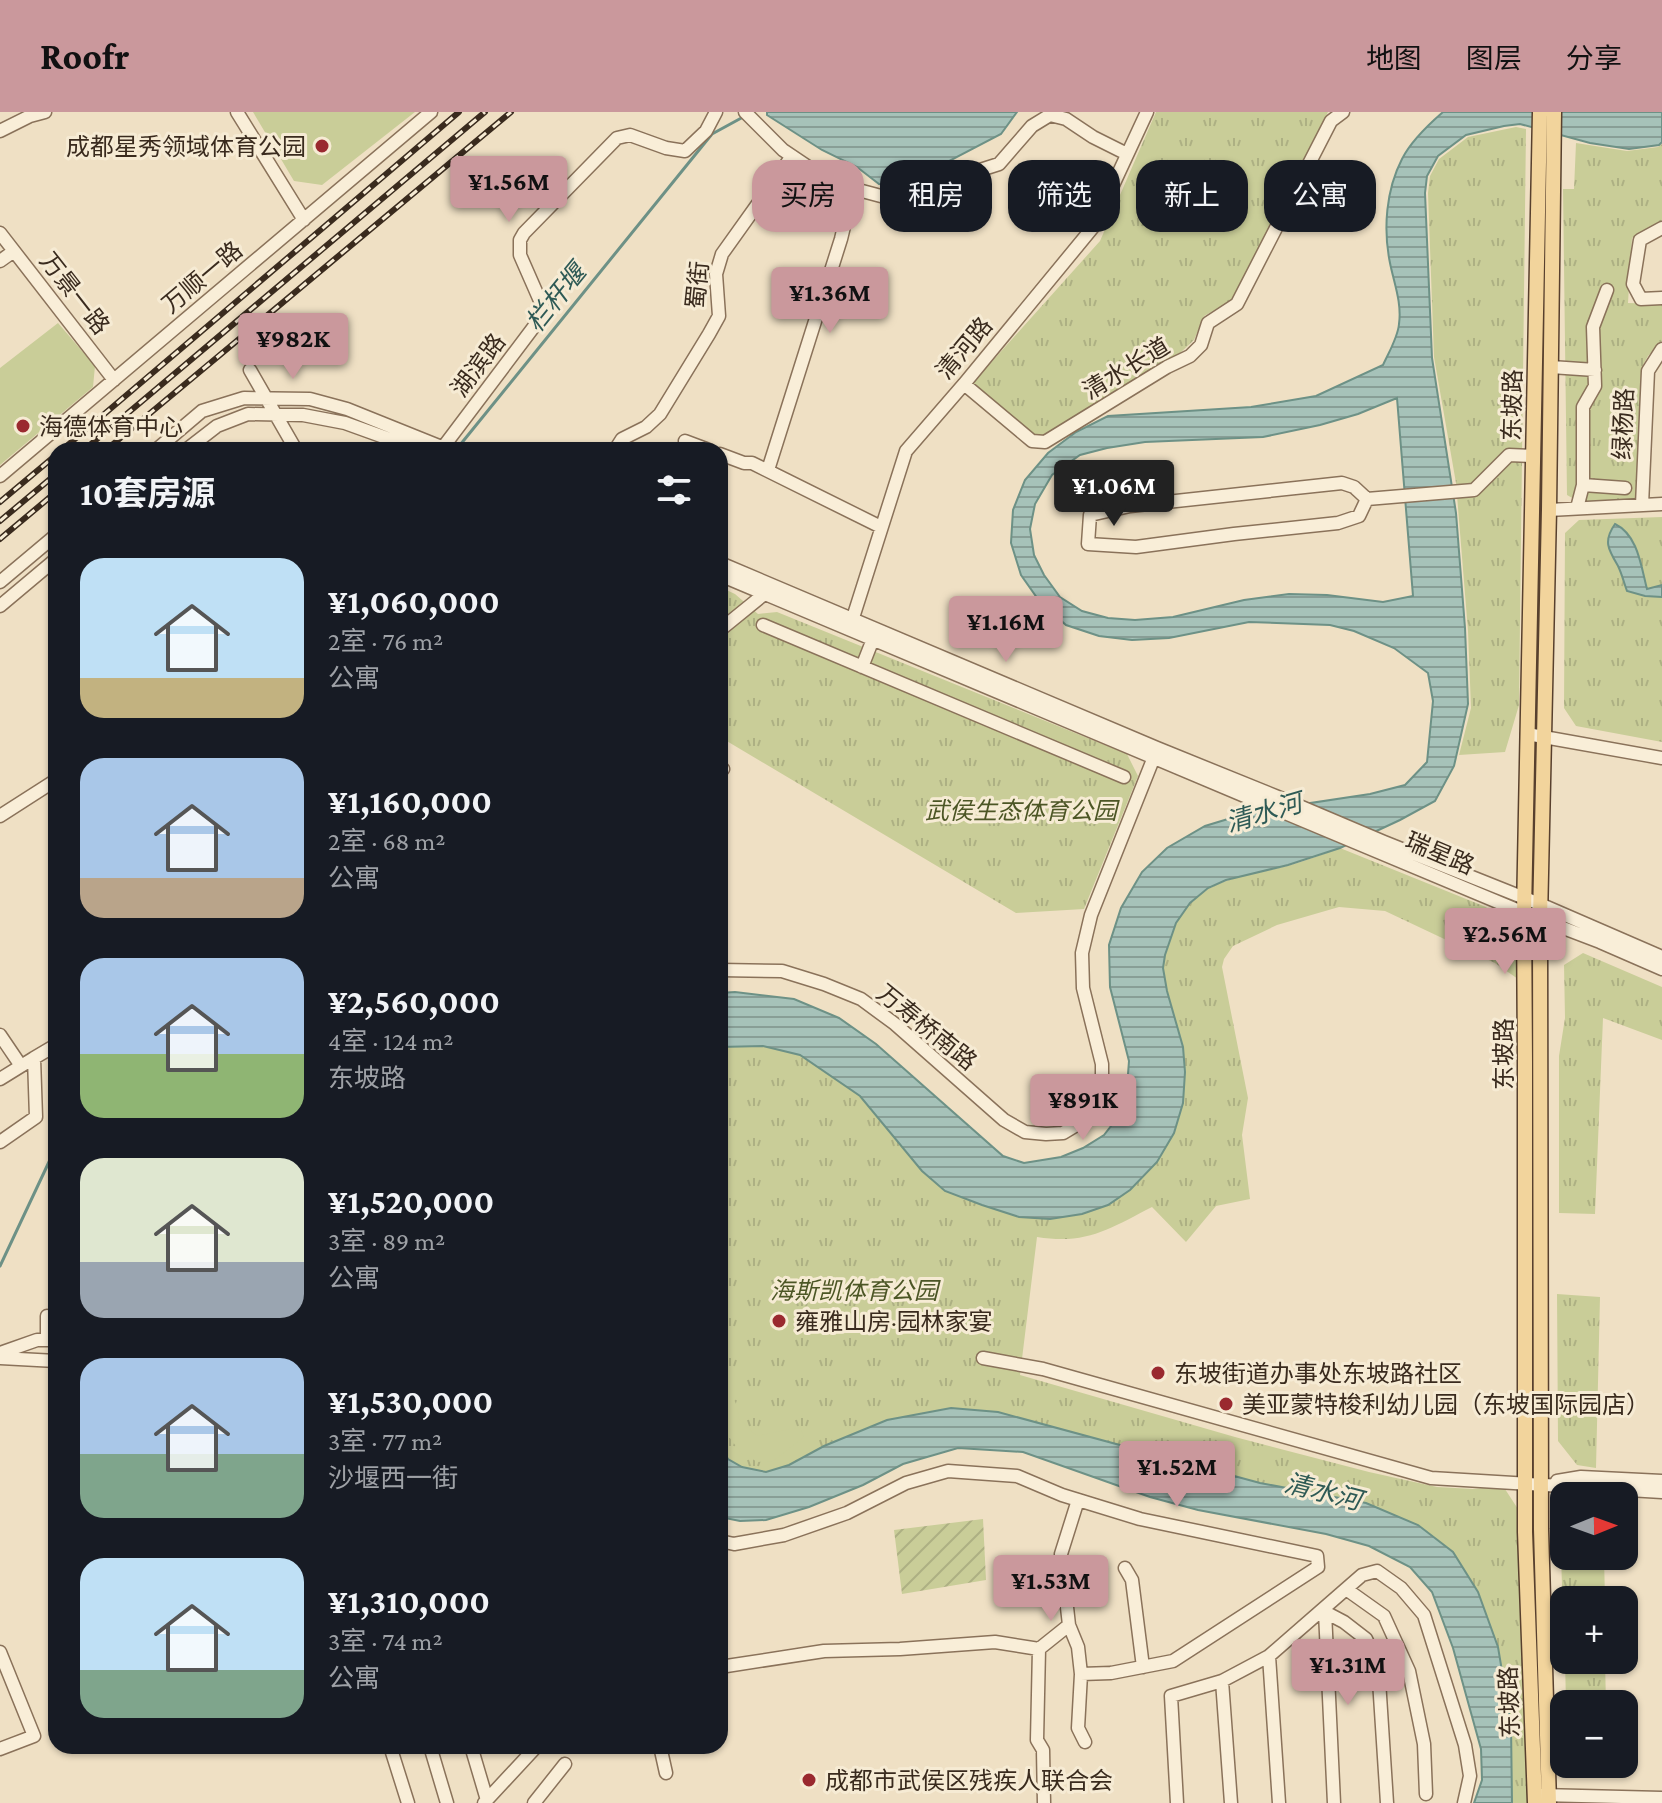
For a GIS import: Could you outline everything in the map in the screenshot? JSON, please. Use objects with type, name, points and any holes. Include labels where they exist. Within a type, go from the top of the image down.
[{"type":"main road","name":"东坡路","points":[[1540,112],[1547,151],[1551,367],[1541,912],[1542,1799]]},
{"type":"main road","name":"东坡路","points":[[1542,1799],[1525,1532],[1524,906],[1533,456],[1547,151],[1554,112]]},
{"type":"street","points":[[0,131],[45,112]]},
{"type":"street","points":[[237,112],[304,220]]},
{"type":"street","name":"万顺一路","points":[[0,476],[431,112]]},
{"type":"street","name":"湖滨路","points":[[450,442],[545,312],[520,255],[520,240],[524,233],[617,138],[630,135],[666,148],[685,151],[706,131],[716,112]]},
{"type":"street","name":"清河路","points":[[851,624],[906,451],[1094,226],[1147,112]]},
{"type":"street","name":"清水长道","points":[[964,384],[1032,441],[1045,442],[1190,356],[1201,345],[1208,323],[1237,304],[1331,121],[1343,112]]},
{"type":"street","points":[[748,115],[783,150],[798,160]]},
{"type":"street","points":[[864,192],[911,204],[933,202],[974,172],[999,164],[1032,126],[1050,115],[1066,119],[1127,154]]},
{"type":"street","name":"蜀街","points":[[620,442],[646,427],[660,414],[709,334],[719,316],[716,274],[722,254],[792,156]]},
{"type":"street","points":[[1662,228],[1640,240],[1633,284],[1641,299],[1662,298]]},
{"type":"street","points":[[768,470],[843,232]]},
{"type":"street","name":"万景一路","points":[[0,233],[114,380]]},
{"type":"street","points":[[0,261],[14,251]]},
{"type":"street","points":[[1577,508],[1583,485],[1583,407],[1595,386],[1593,327],[1607,290]]},
{"type":"street","name":"绿杨路","points":[[1642,505],[1648,371],[1662,349]]},
{"type":"street","points":[[1551,367],[1595,370]]},
{"type":"street","points":[[250,370],[291,442]]},
{"type":"street","points":[[165,442],[202,411],[244,398],[310,399],[347,409],[428,442]]},
{"type":"street","points":[[196,442],[217,426],[248,414],[303,415],[345,423],[398,442]]},
{"type":"street","points":[[1367,499],[1359,516],[1338,523],[1136,547],[1088,544],[1090,515],[1130,506],[1342,483],[1354,487],[1367,499],[1466,491],[1474,490],[1509,455],[1533,456]]},
{"type":"street","points":[[728,457],[768,470],[881,527]]},
{"type":"street","points":[[1583,485],[1625,488]]},
{"type":"street","points":[[1549,510],[1662,504]]},
{"type":"street","points":[[0,582],[48,542]]},
{"type":"street","points":[[0,606],[48,566]]},
{"type":"street","points":[[728,567],[769,590]]},
{"type":"street","points":[[728,577],[769,590],[1156,753],[1266,805],[1381,847]]},
{"type":"street","points":[[728,623],[769,590]]},
{"type":"street","points":[[851,624],[873,639],[1156,753],[1278,797],[1381,847]]},
{"type":"street","points":[[763,625],[1124,777]]},
{"type":"street","points":[[862,667],[873,639]]},
{"type":"street","points":[[1527,734],[1662,758]]},
{"type":"street","name":"万寿桥南路","points":[[728,970],[782,971],[861,999],[895,1024],[1004,1120],[1025,1132],[1063,1133],[1078,1124],[1094,1107],[1102,1084],[1102,1064],[1083,988],[1082,953],[1091,915],[1156,753]]},
{"type":"street","points":[[0,816],[48,785]]},
{"type":"street","name":"瑞星路","points":[[1381,847],[1524,906],[1662,957]]},
{"type":"street","name":"瑞星路","points":[[1541,912],[1662,969]]},
{"type":"street","points":[[0,1035],[21,1066]]},
{"type":"street","points":[[0,1079],[48,1050]]},
{"type":"street","points":[[0,1142],[36,1117],[34,1058]]},
{"type":"street","points":[[47,1316],[48,1321]]},
{"type":"street","points":[[0,1355],[37,1340],[48,1340]]},
{"type":"street","points":[[0,1355],[48,1360]]},
{"type":"street","points":[[983,1358],[1043,1369],[1431,1478],[1662,1492]]},
{"type":"street","points":[[728,1543],[784,1535],[847,1513],[906,1483],[948,1471],[1017,1476],[1078,1500],[1140,1519],[1317,1556],[1318,1567],[1173,1661],[1111,1673],[1081,1674]]},
{"type":"street","points":[[1542,1484],[1581,1477],[1662,1481]]},
{"type":"street","points":[[1078,1500],[1061,1554],[1069,1625],[1078,1647],[1081,1674],[1078,1728],[1085,1742]]},
{"type":"street","points":[[1125,1568],[1132,1580],[1143,1667]]},
{"type":"street","points":[[1177,1803],[1171,1696],[1222,1681],[1269,1656],[1362,1575],[1377,1571],[1401,1588],[1424,1615],[1465,1745],[1470,1776],[1464,1803]]},
{"type":"street","points":[[1346,1589],[1384,1616],[1409,1671],[1424,1744],[1426,1794]]},
{"type":"street","points":[[1334,1803],[1325,1612],[1366,1639],[1378,1665],[1387,1803]]},
{"type":"street","points":[[728,1661],[824,1651],[995,1642],[1039,1649],[1069,1625]]},
{"type":"street","points":[[1039,1649],[1037,1740],[1043,1750],[1044,1803]]},
{"type":"street","points":[[0,1652],[34,1736],[0,1749]]},
{"type":"street","points":[[1269,1656],[1279,1803]]},
{"type":"street","points":[[1222,1681],[1231,1803]]},
{"type":"street","points":[[393,1754],[408,1803]]},
{"type":"street","points":[[432,1754],[447,1803]]},
{"type":"street","points":[[473,1754],[486,1801]]},
{"type":"street","points":[[486,1801],[530,1754]]},
{"type":"street","points":[[662,1754],[666,1773]]},
{"type":"street","points":[[534,1803],[565,1764]]},
{"type":"street","points":[[1542,1799],[1662,1798]]},
{"type":"green space","name":"成都星秀领域体育公园","points":[[253,112],[415,112],[322,185],[294,181]]},
{"type":"green space","points":[[1156,112],[1328,112],[1304,160],[1264,160],[1264,232],[1268,232],[1235,299],[1204,316],[1194,340],[1180,353],[1046,436],[1034,437],[970,386],[1100,241],[1104,232],[1120,232],[1120,195]]},
{"type":"green space","points":[[1516,127],[1526,129],[1519,705],[1505,752],[1459,755],[1471,708],[1468,631],[1456,483],[1434,357],[1428,193],[1430,176],[1439,159],[1468,137]]},
{"type":"green space","points":[[1576,143],[1627,151],[1662,144],[1662,222],[1632,238],[1628,303],[1662,304],[1662,341],[1643,365],[1639,490],[1634,501],[1581,503],[1567,495],[1563,189],[1574,189]]},
{"type":"green space","name":"海德体育中心","points":[[58,323],[95,366],[93,387],[0,465],[0,368]]},
{"type":"green space","points":[[1662,517],[1662,742],[1576,726],[1564,708],[1565,533],[1579,520]]},
{"type":"green space","name":"武侯生态体育公园","points":[[728,591],[758,614],[777,612],[1127,754],[1138,776],[1084,909],[1016,913],[728,742]]},
{"type":"green space","name":"海斯凯体育公园","points":[[1340,848],[1486,907],[1517,939],[1518,979],[1495,963],[1385,911],[1339,907],[1277,925],[1233,946],[1222,967],[1248,1098],[1242,1135],[1250,1199],[1216,1206],[1186,1242],[1152,1207],[1084,1237],[1037,1237],[1020,1375],[1369,1472],[1437,1487],[1473,1489],[1503,1486],[1518,1509],[1529,1803],[1512,1803],[1511,1725],[1498,1647],[1366,1503],[1260,1483],[998,1412],[951,1408],[824,1446],[789,1465],[766,1472],[742,1467],[728,1459],[728,1047],[763,1046],[800,1055],[860,1096],[922,1171],[945,1191],[1019,1217],[1050,1219],[1082,1214],[1108,1205],[1183,1047],[1168,999],[1163,970],[1171,934],[1181,916],[1205,891],[1219,884]]},
{"type":"green space","points":[[1583,953],[1662,987],[1662,1040],[1603,1018],[1595,1214],[1559,1213],[1559,1056],[1565,1018],[1564,965]]},
{"type":"green space","points":[[1557,1294],[1600,1297],[1596,1468],[1577,1465],[1558,1441]]},
{"type":"green space","points":[[728,1395],[733,1398],[739,1419],[757,1436],[800,1427],[804,1437],[773,1461],[758,1462],[742,1454],[728,1436]]},
{"type":"green space","points":[[983,1519],[986,1580],[902,1594],[894,1530]]},
{"type":"green space","points":[[1561,1570],[1604,1570],[1605,1586],[1562,1586]]},
{"type":"green space","points":[[1565,1674],[1605,1674],[1606,1690],[1566,1690]]},
{"type":"water","points":[[767,112],[1017,112],[1001,134],[951,160],[880,160],[880,184],[864,172],[864,160],[843,160],[767,115]]},
{"type":"water","name":"清水河","points":[[1443,112],[1662,112],[1662,142],[1659,145],[1629,149],[1590,143],[1520,124],[1504,126],[1466,135],[1438,156],[1427,176],[1425,193],[1432,358],[1456,513],[1465,628],[1468,704],[1454,766],[1435,801],[1400,820],[1340,848],[1226,880],[1208,888],[1190,903],[1176,923],[1163,968],[1183,1047],[1183,1103],[1174,1133],[1157,1162],[1130,1190],[1108,1205],[1082,1214],[1050,1219],[1019,1217],[945,1191],[922,1171],[860,1096],[800,1055],[763,1046],[728,1047],[728,992],[794,999],[839,1018],[876,1044],[1003,1156],[1024,1163],[1061,1157],[1104,1135],[1118,1117],[1127,1087],[1129,1061],[1110,987],[1109,945],[1121,908],[1142,872],[1167,848],[1205,826],[1251,812],[1370,794],[1405,785],[1427,762],[1433,701],[1428,673],[1394,648],[1354,631],[1330,625],[1249,622],[1169,638],[1132,640],[1099,636],[1066,625],[1040,602],[1021,575],[1011,543],[1013,510],[1025,480],[1048,453],[1076,432],[1108,416],[1251,407],[1316,396],[1383,365],[1397,334],[1400,316],[1387,237],[1389,197],[1406,152]],"holes":[[[1397,398],[1413,596],[1383,602],[1289,594],[1244,600],[1173,617],[1135,620],[1108,618],[1082,611],[1060,597],[1034,555],[1030,529],[1035,504],[1052,475],[1080,455],[1145,442],[1263,437],[1358,414]]]},
{"type":"water","points":[[1615,524],[1634,543],[1647,589],[1662,585],[1662,597],[1627,591],[1608,545]]},
{"type":"water","points":[[951,1408],[998,1412],[1260,1483],[1366,1503],[1418,1525],[1453,1552],[1478,1592],[1498,1647],[1511,1725],[1512,1803],[1474,1803],[1482,1780],[1481,1749],[1453,1648],[1432,1592],[1410,1567],[1369,1546],[1150,1497],[1023,1452],[958,1448],[903,1464],[863,1485],[809,1507],[766,1520],[728,1519],[728,1459],[742,1467],[766,1472],[789,1465],[824,1446],[887,1420]]},
{"type":"waterway","name":"栏杆堰","points":[[462,442],[712,134],[745,116]]},
{"type":"waterway","name":"栏杆堰","points":[[0,1266],[48,1164]]},
{"type":"railway","points":[[71,442],[459,112]]},
{"type":"railway","points":[[93,442],[485,112]]},
{"type":"railway","points":[[116,442],[511,112]]},
{"type":"railway","points":[[0,502],[48,462]]},
{"type":"railway","points":[[0,521],[48,481]]},
{"type":"railway","points":[[0,539],[48,499]]},
{"type":"place","name":"成都星秀领域体育公园","points":[[322,146]]},
{"type":"place","name":"海德体育中心","points":[[23,426]]},
{"type":"place","name":"雍雅山房·园林家宴","points":[[779,1321]]},
{"type":"place","name":"东坡街道办事处东坡路社区","points":[[1158,1373]]},
{"type":"place","name":"美亚蒙特梭利幼儿园（东坡国际园店）","points":[[1226,1404]]},
{"type":"place","name":"成都市武侯区残疾人联合会","points":[[809,1780]]}]
